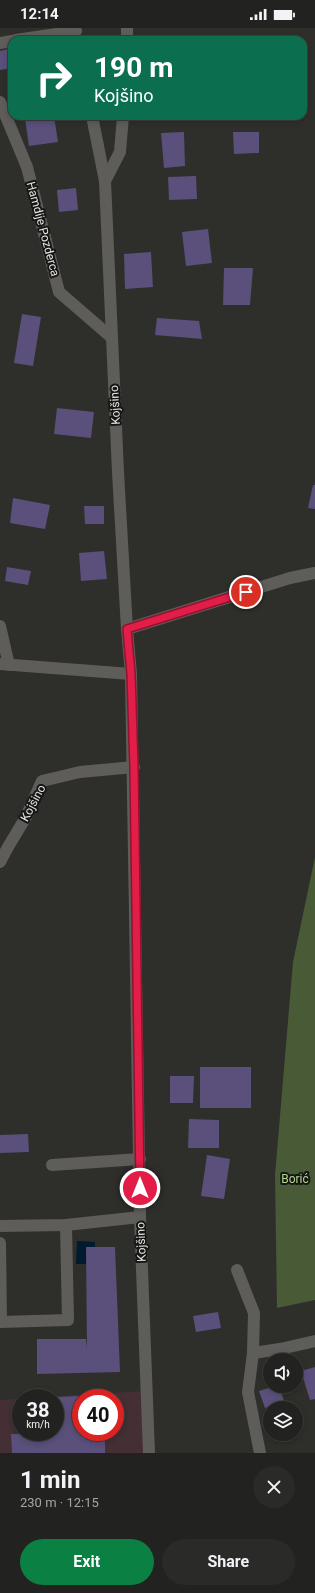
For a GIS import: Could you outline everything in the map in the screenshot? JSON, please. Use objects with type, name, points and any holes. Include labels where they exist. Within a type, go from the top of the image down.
[{"type":"street","points":[[50,36],[76,33]]},
{"type":"street","name":"Hamdije Pozderca","points":[[0,102],[27,167],[59,292],[111,337]]},
{"type":"street","name":"Kojšino","points":[[93,120],[105,182],[111,337],[127,629],[131,674],[134,767],[140,1217],[149,1453]]},
{"type":"street","name":"Kojšino","points":[[105,182],[120,152],[123,120]]},
{"type":"street","points":[[127,629],[290,578],[315,573]]},
{"type":"street","points":[[0,626],[5,664],[131,674]]},
{"type":"street","name":"Kojšino","points":[[0,862],[26,817],[42,781],[80,772],[134,767]]},
{"type":"street","points":[[52,1165],[140,1159]]},
{"type":"street","points":[[0,1226],[66,1225],[140,1217]]},
{"type":"street","points":[[0,1243],[1,1322],[68,1320],[66,1225]]},
{"type":"street","points":[[237,1270],[254,1313],[253,1353],[248,1392],[260,1453]]},
{"type":"street","points":[[253,1353],[280,1349],[315,1340]]},
{"type":"shaded area","points":[[144,1391],[143,1453],[0,1453],[0,1400],[12,1399],[12,1441],[64,1441],[64,1396],[72,1395],[72,1441],[124,1441],[124,1392]]},
{"type":"green space","name":"Borić","points":[[315,857],[315,1300],[277,1308],[275,1175],[293,962]]},
{"type":"water","points":[[77,1241],[95,1242],[94,1264],[76,1264]]},
{"type":"building","points":[[8,49],[8,69],[0,70],[0,51]]},
{"type":"building","points":[[25,120],[55,120],[58,142],[29,146]]},
{"type":"building","points":[[184,132],[185,166],[164,168],[161,133]]},
{"type":"building","points":[[233,132],[259,132],[259,153],[234,154]]},
{"type":"building","points":[[196,176],[197,199],[169,200],[168,177]]},
{"type":"building","points":[[76,188],[78,210],[59,212],[57,190]]},
{"type":"building","points":[[208,229],[212,263],[186,266],[182,232]]},
{"type":"building","points":[[151,252],[153,287],[125,289],[124,254]]},
{"type":"building","points":[[224,268],[253,268],[250,305],[223,305]]},
{"type":"building","points":[[22,314],[41,317],[33,366],[14,363]]},
{"type":"building","points":[[157,318],[199,321],[202,339],[155,335]]},
{"type":"building","points":[[57,408],[94,412],[91,438],[54,434]]},
{"type":"building","points":[[313,485],[315,485],[315,509],[308,508]]},
{"type":"building","points":[[13,498],[50,505],[45,529],[10,523]]},
{"type":"building","points":[[84,506],[104,506],[104,524],[85,524]]},
{"type":"building","points":[[104,551],[107,579],[81,581],[79,553]]},
{"type":"building","points":[[7,567],[31,571],[28,585],[5,581]]},
{"type":"building","points":[[200,1067],[251,1067],[251,1108],[200,1108]]},
{"type":"building","points":[[170,1076],[194,1076],[193,1103],[170,1103]]},
{"type":"building","points":[[189,1119],[219,1120],[219,1148],[188,1148]]},
{"type":"building","points":[[28,1134],[29,1152],[0,1153],[0,1135]]},
{"type":"building","points":[[207,1155],[230,1159],[224,1199],[201,1196]]},
{"type":"building","points":[[86,1247],[115,1247],[120,1372],[37,1374],[37,1339],[86,1339],[87,1349]]},
{"type":"building","points":[[218,1312],[221,1328],[196,1332],[193,1316]]},
{"type":"building","points":[[315,1367],[315,1399],[310,1400],[303,1377],[303,1370]]},
{"type":"building","points":[[263,1390],[263,1393],[281,1393],[284,1401],[263,1401],[263,1402],[259,1391]]},
{"type":"building","points":[[72,1396],[72,1441],[105,1441],[105,1453],[12,1453],[11,1434],[12,1441],[64,1441],[64,1397]]},
{"type":"route","points":[[140,1188],[134,767],[131,674],[127,629],[246,592]]}]
